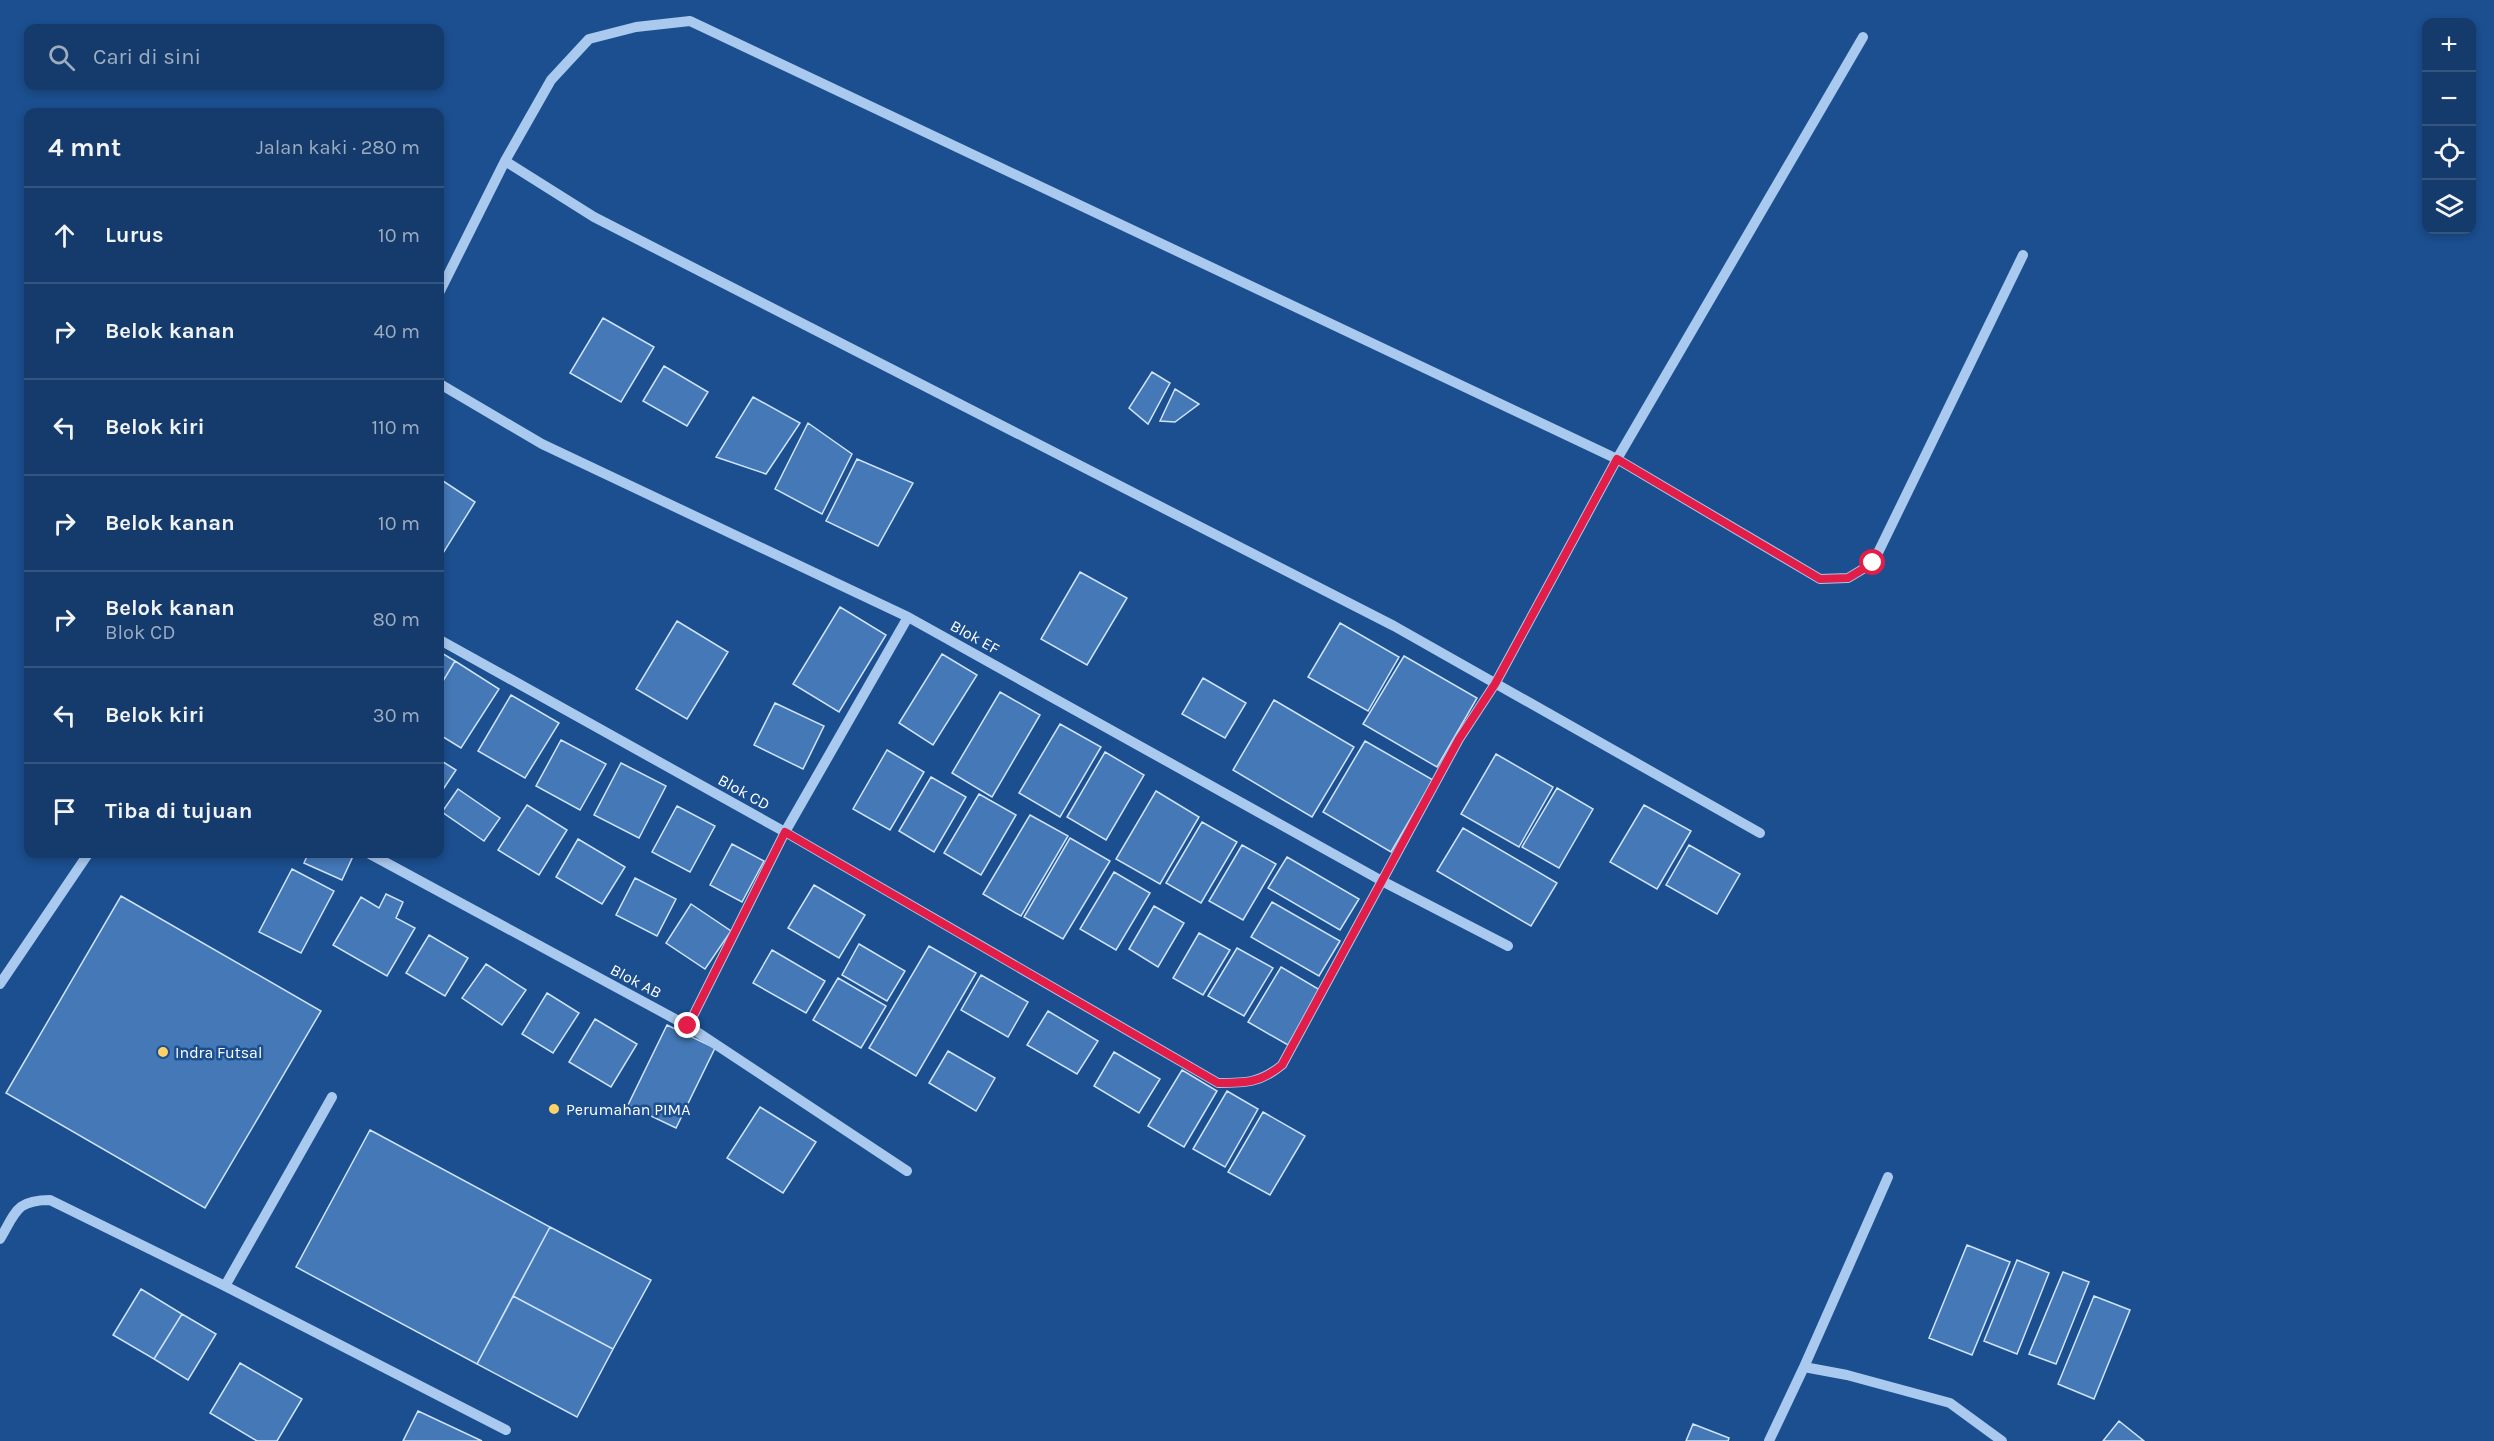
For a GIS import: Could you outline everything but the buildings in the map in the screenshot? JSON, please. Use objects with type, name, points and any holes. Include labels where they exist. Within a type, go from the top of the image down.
[{"type":"street","points":[[444,283],[505,161],[551,80],[589,39],[636,27],[690,21],[1617,459],[1820,579],[1848,578],[1873,563],[2023,255]]},
{"type":"street","points":[[1382,881],[1459,739],[1495,684],[1617,459],[1863,37]]},
{"type":"street","points":[[505,161],[594,217],[1394,626],[1760,834]]},
{"type":"street","name":"Blok EF","points":[[444,386],[542,444],[908,617],[1382,881],[1508,946]]},
{"type":"street","points":[[688,1026],[785,832],[908,617]]},
{"type":"street","name":"Blok CD","points":[[444,641],[785,832],[1218,1083],[1247,1083],[1268,1076],[1282,1065],[1382,881]]},
{"type":"street","points":[[0,984],[85,858]]},
{"type":"street","name":"Blok AB","points":[[377,858],[688,1026],[907,1171]]},
{"type":"street","points":[[225,1286],[332,1097]]},
{"type":"street","points":[[1769,1441],[1888,1177]]},
{"type":"street","points":[[0,1239],[4,1221],[27,1202],[50,1200],[225,1286],[506,1430]]},
{"type":"street","points":[[1804,1367],[1950,1403],[2002,1441]]},
{"type":"place","name":"Indra Futsal","points":[[163,1052]]},
{"type":"place","name":"Perumahan PIMA","points":[[554,1109]]},
{"type":"route","points":[[688,1026],[785,832],[1218,1083],[1247,1083],[1268,1076],[1282,1065],[1459,739],[1495,684],[1617,459],[1820,579],[1848,578],[1873,563]]}]
